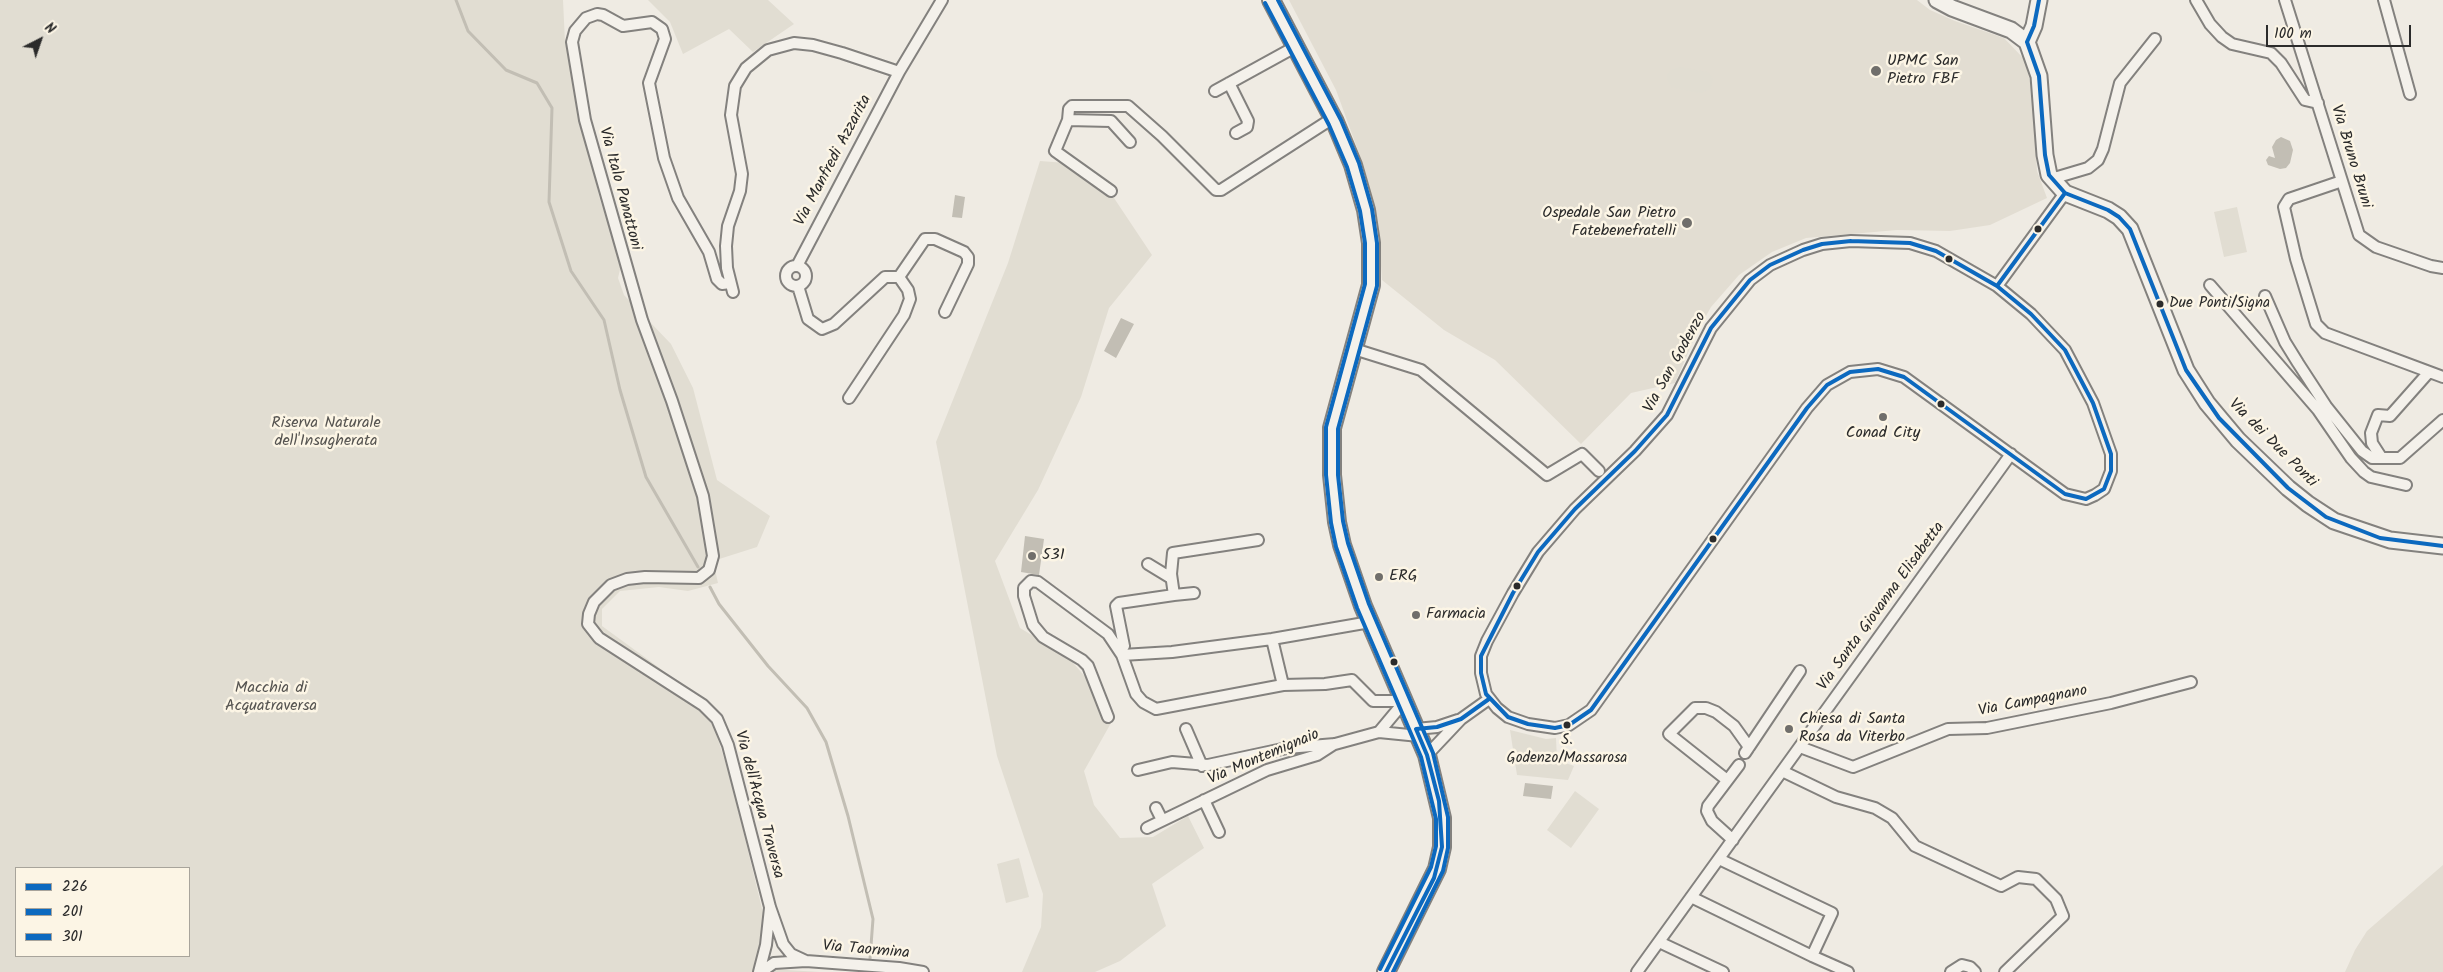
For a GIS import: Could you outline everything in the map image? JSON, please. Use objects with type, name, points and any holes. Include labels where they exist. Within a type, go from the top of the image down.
[{"type":"main road","points":[[1271,0],[1333,118],[1357,179],[1371,243],[1370,285],[1332,428],[1332,475],[1340,538],[1370,622],[1427,755],[1441,814],[1441,855],[1424,898],[1386,972]]},
{"type":"street","name":"Via Manfredi Azzarita","points":[[798,266],[899,72],[942,0]]},
{"type":"street","points":[[1937,0],[1952,8],[2006,28],[2027,42],[2039,76],[2045,155],[2051,179],[2088,168],[2098,160],[2103,149],[2120,82],[2155,39]]},
{"type":"street","points":[[2027,42],[2034,26],[2039,0]]},
{"type":"street","points":[[2196,0],[2210,24],[2222,37],[2232,44],[2271,53],[2281,63],[2305,100],[2318,103]]},
{"type":"street","name":"Via Bruno Bruni","points":[[2285,0],[2356,228],[2361,238],[2376,248],[2443,268]]},
{"type":"street","points":[[2384,0],[2410,94]]},
{"type":"street","name":"Via Italo Panattoni","points":[[589,628],[588,617],[592,606],[598,596],[611,585],[638,577],[693,578],[702,576],[710,568],[713,549],[703,496],[672,401],[642,320],[585,120],[572,42],[575,31],[586,18],[597,14],[603,15],[624,26],[652,22],[662,29],[665,39],[649,83],[664,158],[678,198],[709,252],[717,279],[722,284],[731,288],[727,268],[727,239],[742,174],[731,115],[732,100],[735,86],[746,68],[768,50],[794,43],[813,45],[899,72]]},
{"type":"street","points":[[1215,90],[1295,47]]},
{"type":"street","points":[[1229,84],[1248,122],[1246,127],[1236,133]]},
{"type":"street","points":[[1111,191],[1055,151],[1068,120],[1067,112],[1072,106],[1128,106],[1162,136],[1216,190],[1221,190],[1333,118]]},
{"type":"street","points":[[1068,120],[1112,121],[1130,142]]},
{"type":"street","name":"Via dei Due Ponti","points":[[2051,179],[2065,193],[2108,210],[2128,225],[2137,242],[2175,344],[2194,384],[2219,418],[2274,476],[2312,507],[2348,527],[2390,540],[2443,546]]},
{"type":"street","points":[[2342,181],[2289,198],[2284,207],[2298,268],[2316,324],[2325,333],[2443,377]]},
{"type":"street","points":[[1998,286],[2065,193]]},
{"type":"street","points":[[899,277],[925,239],[936,239],[964,252],[968,257],[968,264],[945,312]]},
{"type":"street","name":"Via San Godenzo","points":[[1851,241],[1885,241],[1915,244],[1936,251],[1998,286],[2047,330],[2071,359],[2093,403],[2103,430],[2111,454],[2111,471],[2100,492],[2082,499],[2061,492],[2011,454],[1918,386],[1895,373],[1871,369],[1857,370],[1838,378],[1818,395],[1603,695],[1588,712],[1569,725],[1544,727],[1510,718],[1489,699],[1481,678],[1482,652],[1534,558],[1575,509],[1635,451],[1667,415],[1711,328],[1754,276],[1776,262],[1817,245],[1851,241]]},
{"type":"street","points":[[798,266],[803,268],[806,274],[804,283],[798,286],[789,284],[786,278],[788,269],[798,266]]},
{"type":"street","points":[[798,286],[808,319],[816,326],[825,328],[834,324],[881,280],[890,276],[899,277],[908,290],[909,305],[849,398]]},
{"type":"street","points":[[2210,285],[2362,451],[2372,458],[2400,458],[2443,420]]},
{"type":"street","points":[[2266,296],[2285,342],[2346,451],[2364,472],[2371,477],[2406,485]]},
{"type":"street","points":[[1354,349],[1421,370],[1547,474],[1582,454],[1600,471]]},
{"type":"street","points":[[2381,457],[2372,443],[2371,433],[2378,415],[2390,416],[2429,372]]},
{"type":"street","name":"Via Santa Giovanna Elisabetta","points":[[1637,972],[2011,454]]},
{"type":"street","points":[[1174,595],[1171,578],[1173,553],[1258,540]]},
{"type":"street","points":[[1148,564],[1171,578]]},
{"type":"street","points":[[1108,717],[1088,666],[1082,660],[1043,637],[1033,625],[1024,596],[1026,584],[1031,581],[1038,582],[1108,634],[1121,652],[1136,694],[1143,702],[1156,709],[1283,684],[1325,684],[1352,680],[1373,700],[1404,701]]},
{"type":"street","points":[[1121,652],[1124,646],[1116,606],[1119,603],[1194,593]]},
{"type":"street","points":[[1121,652],[1172,652],[1272,639],[1370,622]]},
{"type":"street","name":"Via dell'Acqua Traversa","points":[[589,628],[599,638],[703,705],[717,719],[728,745],[770,907],[786,948],[794,956],[806,961]]},
{"type":"street","points":[[1272,639],[1283,684]]},
{"type":"street","points":[[1727,780],[1669,734],[1695,708],[1706,708],[1716,712],[1730,722],[1747,750],[1800,672]]},
{"type":"street","name":"Via Campagnano","points":[[1800,747],[1853,768],[1948,729],[1987,728],[2111,703],[2191,682]]},
{"type":"street","points":[[1427,755],[1462,719],[1489,699]]},
{"type":"street","points":[[1379,732],[1404,701]]},
{"type":"street","name":"Via Montemignaio","points":[[1138,770],[1172,762],[1202,766],[1287,748],[1335,744],[1379,732],[1418,733],[1462,719]]},
{"type":"street","name":"Via Montemignaio","points":[[1186,729],[1202,766]]},
{"type":"street","name":"Via Montemignaio","points":[[1147,828],[1273,767],[1318,754],[1335,744]]},
{"type":"street","points":[[1733,840],[1712,821],[1707,810],[1739,765]]},
{"type":"street","points":[[1782,771],[1836,797],[1875,808],[1892,818],[1916,846],[2000,886],[2018,877],[2036,879],[2056,899],[2063,916],[2005,972]]},
{"type":"street","name":"Via Montemignaio","points":[[1204,800],[1220,832]]},
{"type":"street","points":[[1156,808],[1162,820]]},
{"type":"street","points":[[1719,859],[1832,913],[1812,956]]},
{"type":"street","points":[[1691,897],[1848,972]]},
{"type":"street","name":"Via dell'Acqua Traversa","points":[[760,972],[766,945],[770,907]]},
{"type":"street","points":[[1659,942],[1723,972]]},
{"type":"street","name":"Via Taormina","points":[[760,972],[774,963],[806,961],[923,972]]},
{"type":"street","points":[[1951,972],[1962,966],[1974,971]]},
{"type":"shaded area","name":"Ospedale San Pietro Fatebenefratelli","points":[[1289,0],[1917,0],[1930,10],[1955,21],[2004,38],[2025,60],[2030,82],[2034,117],[2037,171],[2047,198],[1990,225],[1950,231],[1897,230],[1806,238],[1772,252],[1739,275],[1711,307],[1697,332],[1675,383],[1631,393],[1581,444],[1495,360],[1444,330],[1382,280],[1378,221],[1364,167],[1336,90]]},
{"type":"shaded area","points":[[2281,137],[2290,141],[2293,150],[2290,163],[2286,168],[2280,169],[2268,165],[2266,160],[2269,156],[2275,158],[2272,147],[2276,140]]},
{"type":"shaded area","points":[[955,195],[965,197],[962,218],[952,217]]},
{"type":"shaded area","points":[[1121,318],[1134,324],[1116,358],[1104,351]]},
{"type":"shaded area","name":"531","points":[[1025,536],[1044,539],[1039,575],[1021,572]]},
{"type":"shaded area","points":[[1525,783],[1553,786],[1551,799],[1523,796]]},
{"type":"shaded area","points":[[2443,865],[2443,972],[2345,972],[2355,950],[2367,931]]},
{"type":"green space","name":"Riserva Naturale dell'Insugherata","points":[[0,0],[563,0],[565,42],[599,196],[621,265],[618,278],[624,295],[671,344],[693,388],[717,480],[770,516],[757,547],[713,561],[718,583],[688,591],[659,587],[620,591],[602,609],[602,626],[691,691],[715,730],[731,780],[763,913],[762,938],[755,968],[820,972],[0,972]]},
{"type":"green space","points":[[648,0],[768,0],[794,24],[753,52],[729,29],[683,54],[670,22]]},
{"type":"green space","points":[[1679,67],[1708,72],[1713,80],[1710,89],[1701,93],[1671,87],[1667,79],[1668,74],[1670,70]]},
{"type":"green space","points":[[1040,161],[1066,163],[1114,198],[1152,255],[1109,308],[1081,397],[1038,490],[995,561],[1020,628],[1068,657],[1107,702],[1111,723],[1084,771],[1094,805],[1120,838],[1153,837],[1188,816],[1204,848],[1152,884],[1166,926],[1120,961],[1095,972],[1022,972],[1041,927],[1043,894],[997,756],[936,442],[1008,263]]},
{"type":"green space","points":[[2237,207],[2247,252],[2224,257],[2214,212]]},
{"type":"green space","points":[[1510,730],[1546,739],[1556,738],[1557,760],[1574,766],[1568,780],[1517,775]]},
{"type":"green space","points":[[1575,791],[1599,809],[1571,848],[1547,830]]},
{"type":"green space","points":[[1019,858],[1029,897],[1006,903],[997,864]]},
{"type":"waterway","points":[[456,0],[468,31],[506,70],[537,83],[552,108],[549,202],[571,271],[604,320],[620,390],[646,477],[698,567]]},
{"type":"waterway","points":[[710,587],[719,604],[768,666],[807,708],[826,742],[848,816],[873,919],[869,972]]},
{"type":"transit line","name":"301","points":[[1278,0],[1341,120],[1359,163],[1372,209],[1377,243],[1377,286],[1338,429],[1338,475],[1343,521],[1348,543],[1369,604],[1433,753],[1448,817],[1448,848],[1443,871],[1393,972]]},
{"type":"transit line","name":"226","points":[[2027,42],[2034,26],[2039,0]]},
{"type":"transit line","name":"201","points":[[1265,3],[1329,125],[1347,167],[1360,211],[1365,243],[1365,284],[1326,427],[1326,475],[1331,523],[1336,547],[1357,608],[1421,757],[1436,819],[1436,846],[1431,867],[1380,969]]},
{"type":"transit line","name":"226","points":[[2027,42],[2039,76],[2045,155],[2049,175],[2065,193],[2108,210],[2119,217],[2130,229],[2186,370],[2219,418],[2288,488],[2326,517],[2380,538],[2443,546]]},
{"type":"transit line","name":"226","points":[[1997,286],[2065,193]]},
{"type":"transit line","name":"226","points":[[1851,241],[1910,243],[1936,251],[1997,286],[2031,314],[2065,350],[2093,403],[2111,454],[2111,471],[2104,489],[2086,499],[2065,494],[1904,377],[1878,369],[1850,372],[1827,385],[1807,408],[1591,710],[1569,725],[1555,728],[1528,724],[1508,717],[1486,694],[1481,673],[1481,656],[1513,593],[1538,552],[1575,509],[1635,451],[1667,415],[1711,328],[1750,280],[1770,265],[1803,250],[1822,244],[1851,241]]},
{"type":"transit line","name":"226","points":[[1386,972],[1434,878],[1442,847],[1439,801],[1427,755],[1416,729],[1437,727],[1461,719],[1489,699]]},
{"type":"place","name":"UPMC San Pietro FBF","points":[[1876,71]]},
{"type":"place","name":"Ospedale San Pietro Fatebenefratelli","points":[[1687,223]]},
{"type":"place","name":"Due Ponti/Signa","points":[[2160,304]]},
{"type":"place","name":"Conad City","points":[[1883,417]]},
{"type":"place","name":"531","points":[[1032,556]]},
{"type":"place","name":"ERG","points":[[1379,577]]},
{"type":"place","name":"Farmacia","points":[[1416,615]]},
{"type":"place","name":"S. Godenzo/Massarosa","points":[[1567,725]]},
{"type":"place","name":"Chiesa di Santa Rosa da Viterbo","points":[[1789,729]]},
{"type":"park label","name":"Macchia di Acquatraversa","points":[[271,698]]}]
